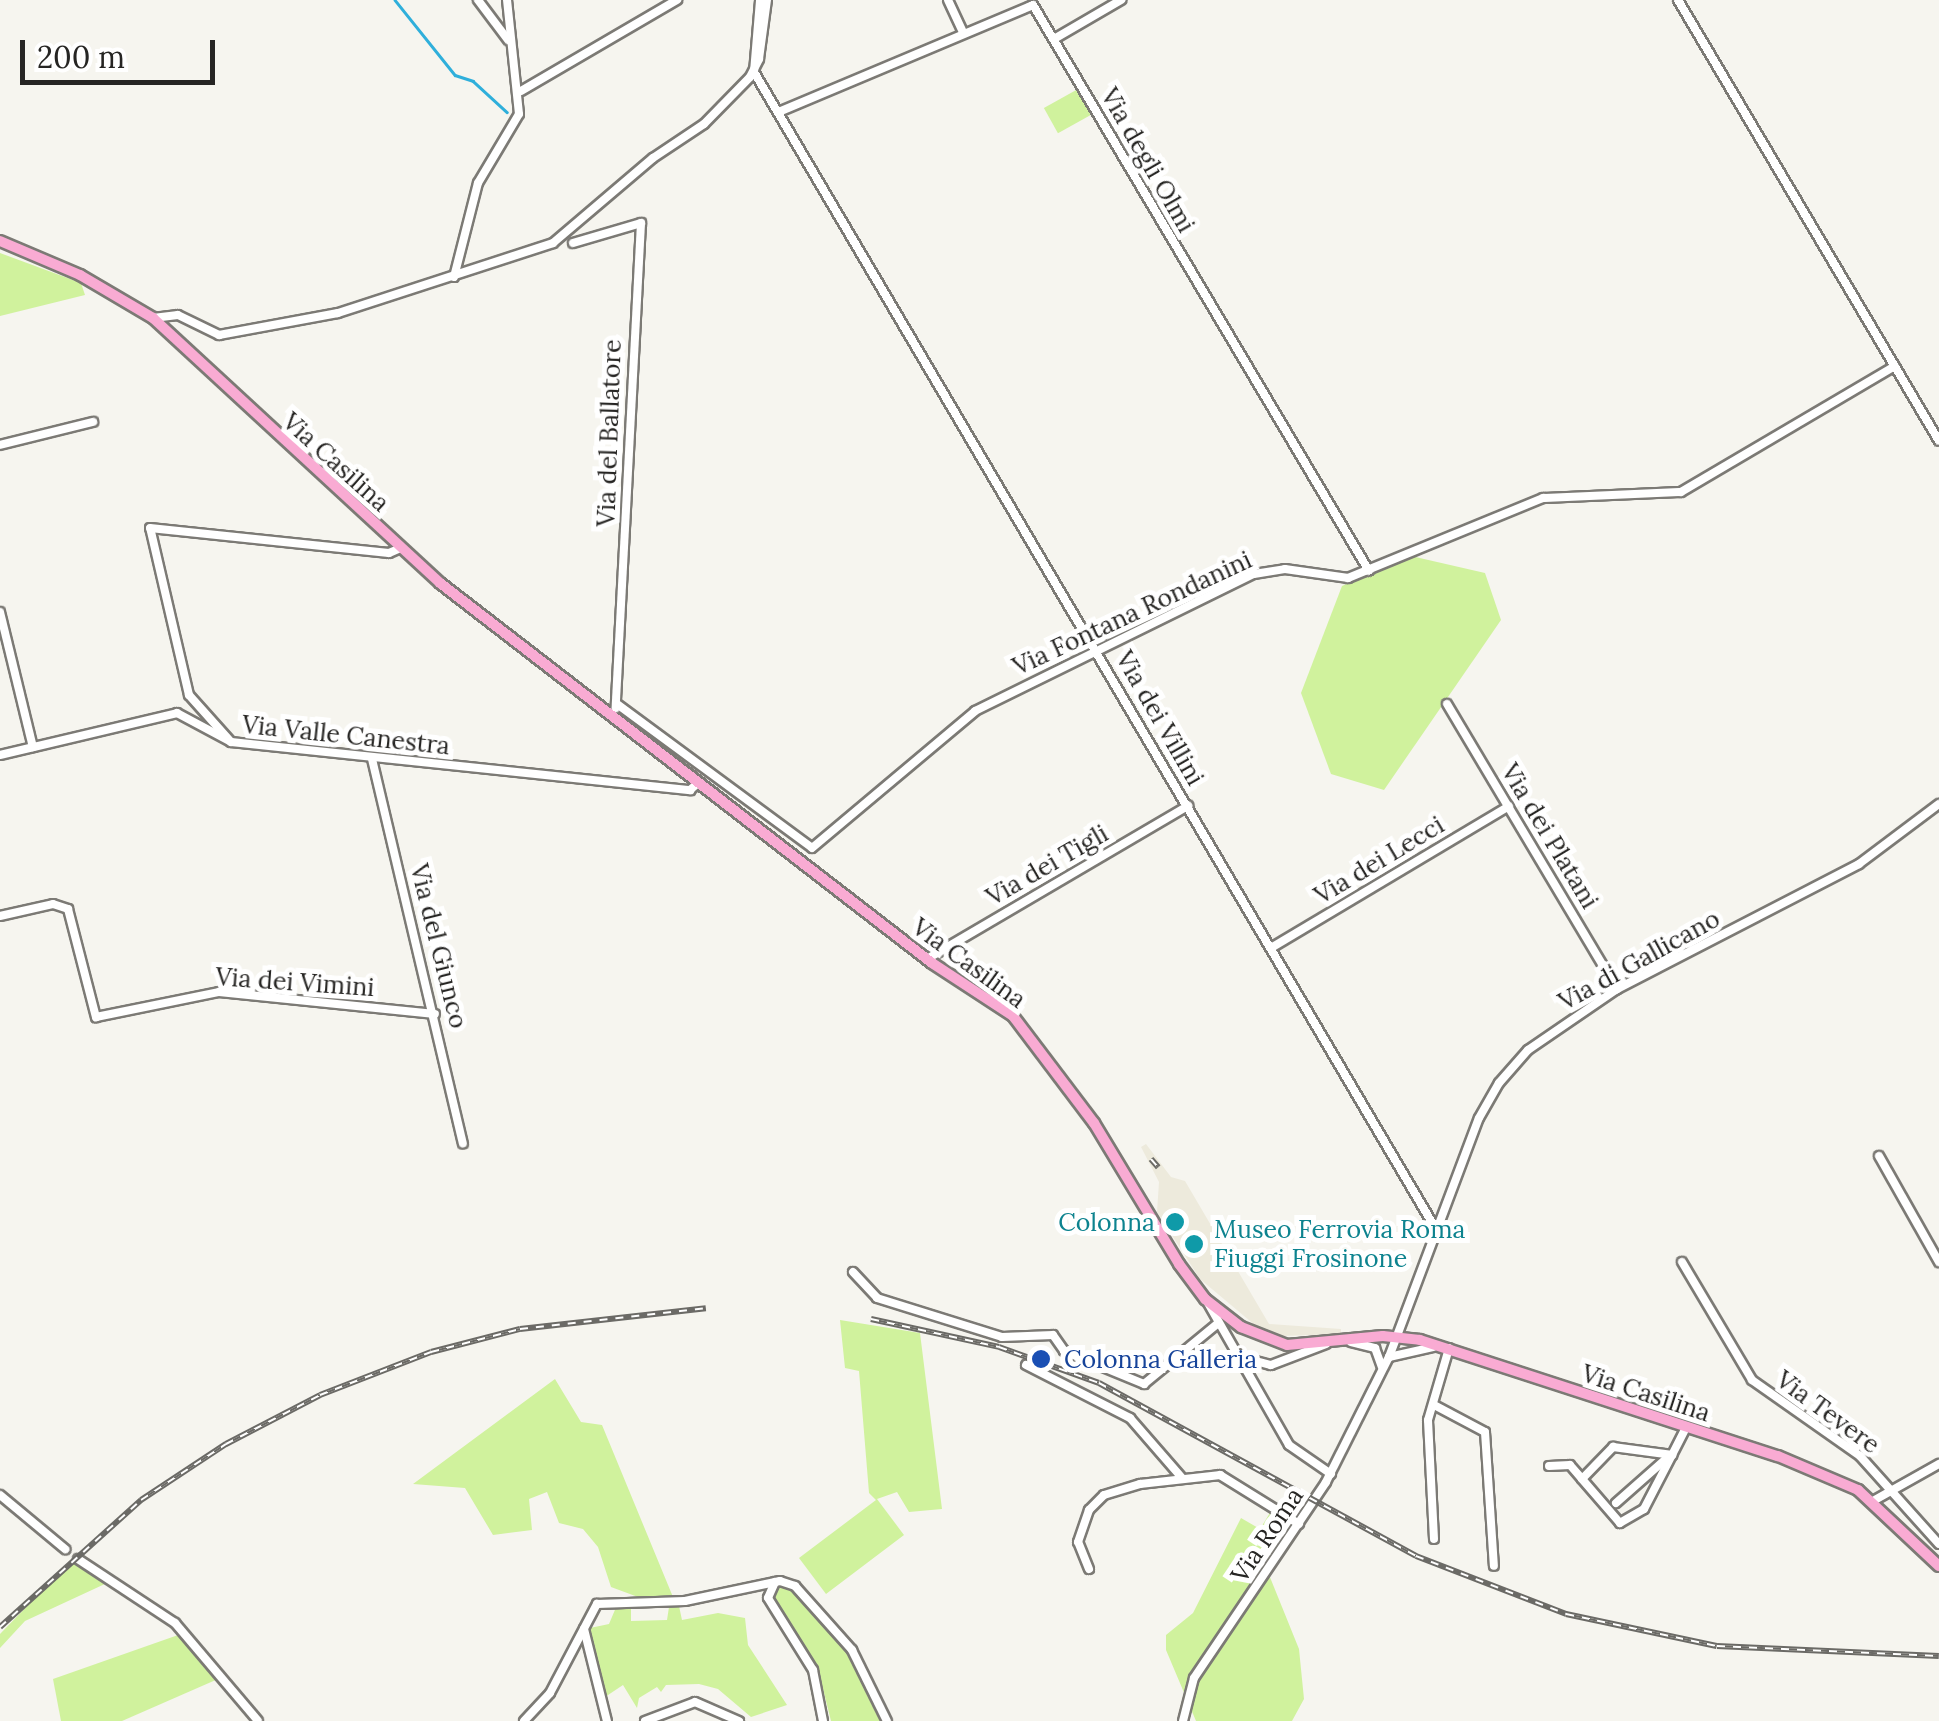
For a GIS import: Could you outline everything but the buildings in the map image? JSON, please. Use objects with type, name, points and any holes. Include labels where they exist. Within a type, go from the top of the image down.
[{"type":"main road","name":"Via Casilina","points":[[0,241],[80,275],[152,318],[401,548],[610,716],[927,958],[1020,1023],[1094,1123],[1206,1298],[1264,1340],[1326,1344],[1396,1336],[1447,1347],[1686,1427],[1830,1476],[1873,1502],[1939,1566]]},
{"type":"street","points":[[478,0],[511,44]]},
{"type":"street","points":[[454,277],[475,193],[517,121],[521,90],[506,0]]},
{"type":"street","points":[[521,90],[677,0]]},
{"type":"street","points":[[152,318],[182,316],[206,332],[226,334],[346,311],[559,239],[653,158],[704,124],[754,72],[764,0]]},
{"type":"street","points":[[948,0],[963,32]]},
{"type":"street","points":[[1054,39],[1120,0]]},
{"type":"street","points":[[1678,0],[1939,441]]},
{"type":"street","name":"Via degli Olmi","points":[[781,112],[1030,4],[1370,571]]},
{"type":"street","name":"Via dei Villini","points":[[754,72],[1437,1231]]},
{"type":"street","name":"Via del Ballatore","points":[[573,243],[641,222],[617,704],[610,716]]},
{"type":"street","name":"Via Fontana Rondanini","points":[[617,704],[809,848],[975,711],[1260,572],[1292,570],[1342,580],[1543,498],[1684,491],[1895,366]]},
{"type":"street","points":[[0,445],[93,422]]},
{"type":"street","points":[[231,742],[189,695],[150,528],[389,553],[401,548]]},
{"type":"street","points":[[0,612],[33,747]]},
{"type":"street","name":"Via dei Platani","points":[[1447,704],[1618,989]]},
{"type":"street","name":"Via Valle Canestra","points":[[0,755],[176,714],[231,742],[690,790],[698,783]]},
{"type":"street","name":"Via del Giunco","points":[[372,758],[436,1014],[463,1142]]},
{"type":"street","name":"Via di Gallicano","points":[[1396,1336],[1478,1118],[1499,1083],[1528,1050],[1618,989],[1851,868],[1939,804]]},
{"type":"street","name":"Via dei Tigli","points":[[927,958],[1188,806]]},
{"type":"street","name":"Via dei Lecci","points":[[1270,948],[1508,806]]},
{"type":"street","name":"Via dei Vimini","points":[[0,916],[53,904],[68,909],[96,1016],[218,992],[436,1014]]},
{"type":"street","points":[[1879,1156],[1939,1262]]},
{"type":"street","name":"Via Tevere","points":[[1682,1262],[1749,1377],[1854,1452],[1939,1544]]},
{"type":"street","points":[[853,1272],[877,1298],[1002,1337],[1053,1334],[1064,1351],[1144,1384],[1162,1362],[1217,1324]]},
{"type":"street","points":[[1206,1298],[1217,1324],[1289,1445],[1331,1474]]},
{"type":"street","name":"Via Roma","points":[[1382,1367],[1390,1357],[1396,1336]]},
{"type":"street","name":"Via Roma","points":[[1183,1721],[1197,1674],[1331,1474],[1396,1336]]},
{"type":"street","points":[[1341,1342],[1375,1348],[1382,1367]]},
{"type":"street","points":[[1237,1355],[1270,1365],[1326,1344]]},
{"type":"street","points":[[1390,1357],[1412,1348],[1447,1347],[1436,1406],[1428,1420],[1434,1540]]},
{"type":"street","points":[[1026,1365],[1130,1418],[1182,1478]]},
{"type":"street","points":[[1436,1406],[1485,1432],[1494,1566]]},
{"type":"street","points":[[1550,1466],[1570,1465],[1612,1521],[1622,1523],[1644,1509],[1686,1427]]},
{"type":"street","points":[[1582,1479],[1613,1447],[1671,1454]]},
{"type":"street","points":[[1616,1503],[1671,1454]]},
{"type":"street","points":[[1873,1502],[1939,1464]]},
{"type":"street","points":[[1088,1570],[1078,1531],[1098,1499],[1182,1478],[1234,1480],[1299,1524]]},
{"type":"street","points":[[0,1494],[65,1550]]},
{"type":"street","points":[[78,1558],[175,1623],[258,1721]]},
{"type":"street","points":[[775,1582],[768,1598],[810,1664],[824,1721]]},
{"type":"street","points":[[524,1721],[550,1693],[584,1628],[604,1601],[684,1601],[775,1582],[796,1586],[852,1650],[887,1721]]},
{"type":"street","points":[[584,1628],[607,1721]]},
{"type":"street","points":[[645,1721],[672,1707],[709,1704],[739,1721]]},
{"type":"shaded area","points":[[1146,1144],[1171,1177],[1185,1181],[1269,1324],[1341,1329],[1341,1334],[1282,1336],[1256,1326],[1200,1279],[1157,1212],[1159,1182],[1141,1147]]},
{"type":"green space","points":[[1078,89],[1092,114],[1058,133],[1044,108]]},
{"type":"green space","points":[[0,253],[81,283],[85,295],[0,316]]},
{"type":"green space","points":[[1411,556],[1485,573],[1501,620],[1384,790],[1331,774],[1301,693],[1342,586]]},
{"type":"green space","points":[[840,1320],[920,1333],[942,1509],[909,1512],[897,1492],[877,1499],[904,1535],[826,1594],[799,1558],[876,1500],[869,1493],[859,1371],[845,1368]]},
{"type":"green space","points":[[555,1379],[581,1422],[602,1425],[673,1597],[638,1597],[611,1587],[598,1547],[583,1529],[559,1523],[547,1492],[529,1499],[532,1530],[493,1535],[465,1488],[413,1484]]},
{"type":"green space","points":[[1273,1508],[1293,1524],[1265,1565],[1299,1649],[1304,1699],[1292,1721],[1196,1721],[1166,1650],[1166,1635],[1193,1613],[1241,1518],[1260,1529]]},
{"type":"green space","points":[[73,1559],[107,1583],[25,1621],[0,1648],[0,1634]]},
{"type":"green space","points":[[779,1585],[798,1594],[849,1652],[883,1721],[831,1721],[817,1665],[772,1598]]},
{"type":"green space","points":[[617,1605],[631,1605],[631,1621],[667,1620],[669,1607],[679,1606],[682,1620],[718,1613],[745,1618],[748,1645],[787,1705],[751,1717],[718,1689],[699,1684],[666,1685],[661,1692],[657,1687],[639,1698],[637,1708],[623,1685],[605,1697],[590,1628],[609,1624]]},
{"type":"green space","points":[[181,1634],[218,1679],[122,1721],[61,1721],[53,1679]]},
{"type":"waterway","points":[[395,0],[455,75],[473,81],[507,112]]},
{"type":"railway","points":[[1151,1159],[1158,1167]]},
{"type":"railway","points":[[0,1627],[141,1500],[226,1444],[320,1395],[431,1352],[520,1329],[706,1308]]},
{"type":"railway","points":[[871,1319],[999,1347],[1099,1383],[1416,1556],[1566,1614],[1717,1646],[1939,1656]]},
{"type":"place","name":"Colonna","points":[[1175,1222]]},
{"type":"place","name":"Museo Ferrovia Roma Fiuggi Frosinone","points":[[1194,1244]]},
{"type":"place","name":"Colonna Galleria","points":[[1041,1359]]}]
